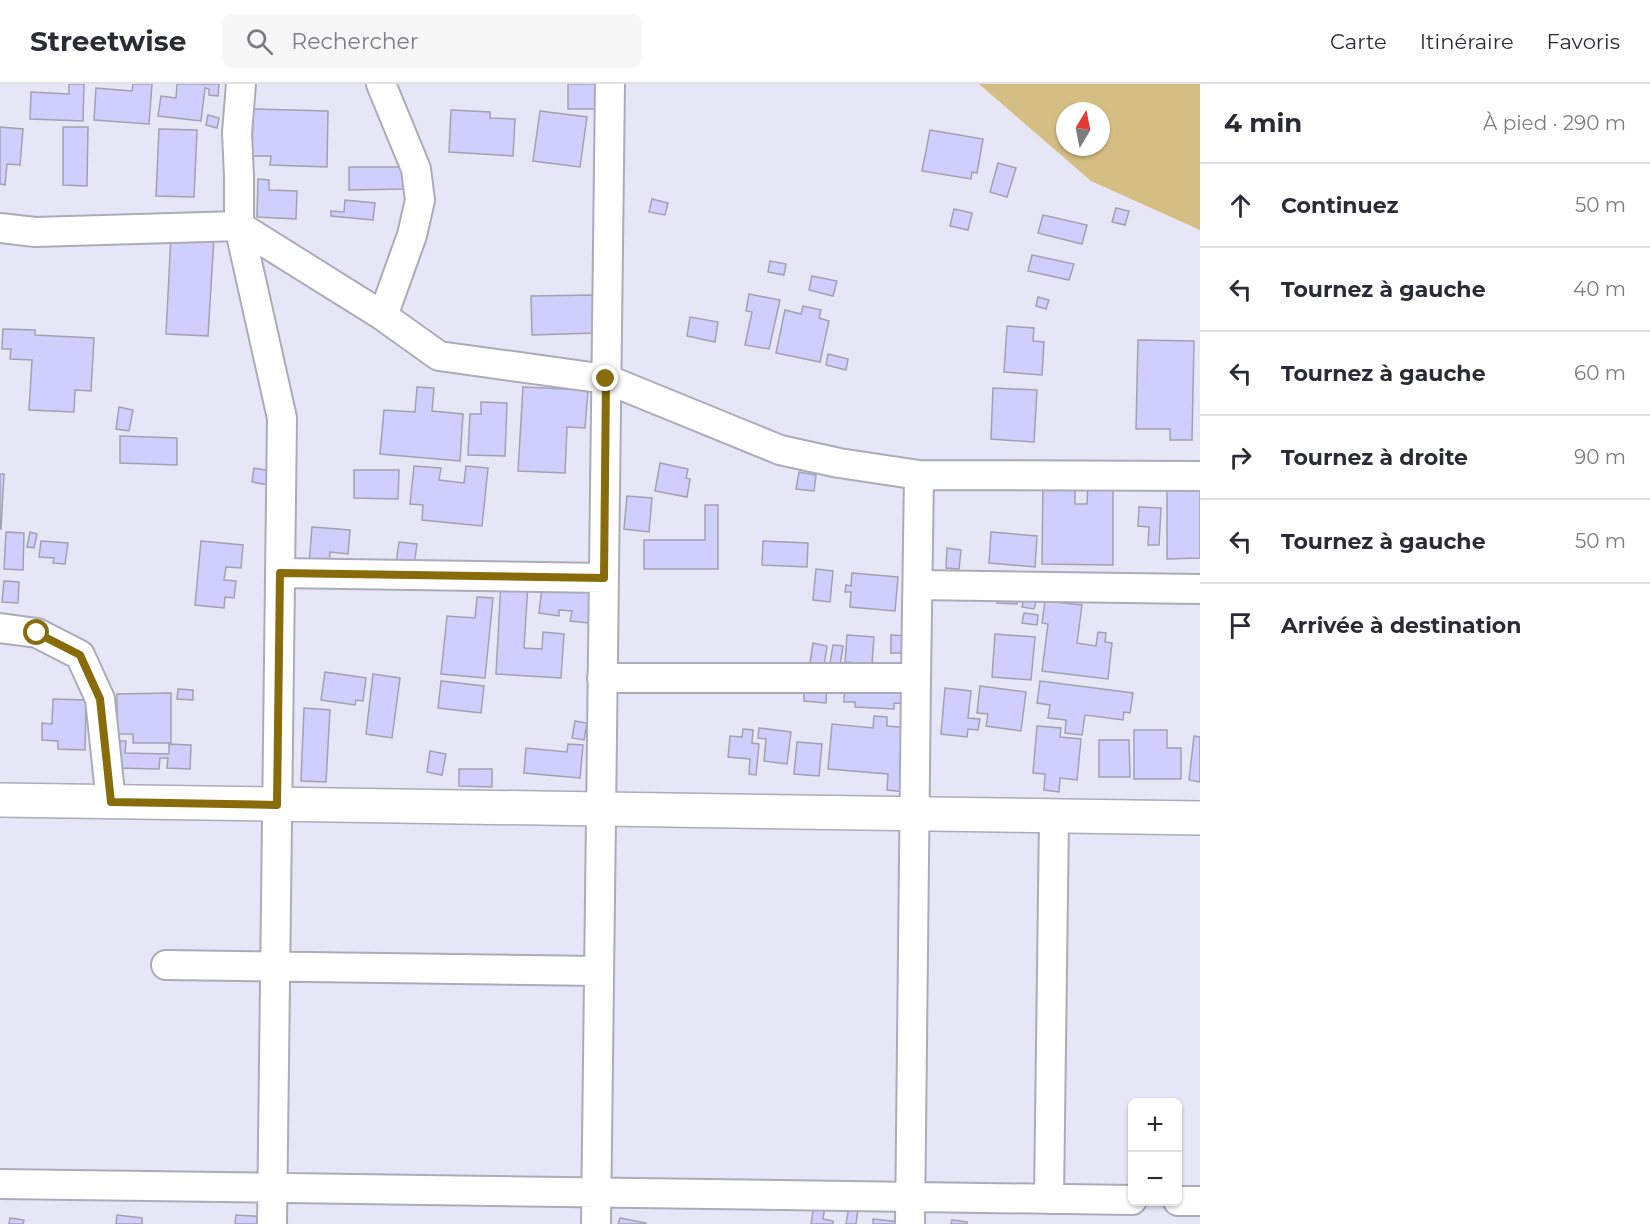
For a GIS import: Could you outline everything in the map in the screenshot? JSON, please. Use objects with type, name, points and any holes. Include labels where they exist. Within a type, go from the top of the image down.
[{"type":"street","points":[[241,84],[237,133],[239,226],[282,418],[272,1224]]},
{"type":"street","points":[[381,84],[416,169],[420,200],[412,235],[383,316]]},
{"type":"street","points":[[596,1224],[610,84]]},
{"type":"street","points":[[0,228],[36,232],[239,226],[383,316],[439,356],[606,379],[780,450],[839,463],[919,476],[1200,476]]},
{"type":"street","points":[[910,1210],[919,476]]},
{"type":"street","points":[[280,573],[604,578]]},
{"type":"street","points":[[918,585],[1200,589]]},
{"type":"street","points":[[0,628],[37,633],[80,655],[100,699],[111,802]]},
{"type":"street","points":[[602,678],[915,678]]},
{"type":"street","points":[[0,800],[1200,818]]},
{"type":"street","points":[[1050,1199],[1054,816]]},
{"type":"street","points":[[166,965],[599,971]]},
{"type":"street","points":[[0,1184],[596,1192],[910,1210],[1050,1199],[1128,1200]]},
{"type":"street","points":[[1182,1201],[1200,1201]]},
{"type":"shaded area","points":[[979,84],[1200,84],[1200,230],[1091,181],[1062,156],[1110,156],[1110,102],[1056,102],[1056,151]]},
{"type":"building","points":[[69,84],[84,84],[83,121],[30,119],[31,92],[69,94]]},
{"type":"building","points":[[133,84],[152,84],[149,124],[94,120],[96,88],[132,91]]},
{"type":"building","points":[[177,84],[219,84],[218,96],[209,95],[209,89],[205,88],[201,121],[158,116],[161,96],[176,98]]},
{"type":"building","points":[[568,84],[595,84],[595,109],[568,109]]},
{"type":"building","points":[[253,109],[328,111],[327,167],[270,165],[271,156],[252,156]]},
{"type":"building","points":[[451,110],[490,112],[490,118],[515,119],[513,156],[449,152]]},
{"type":"building","points":[[540,111],[587,117],[580,167],[533,161]]},
{"type":"building","points":[[208,115],[219,118],[217,128],[206,125]]},
{"type":"building","points":[[0,127],[23,129],[20,165],[7,164],[5,185],[0,184]]},
{"type":"building","points":[[63,127],[88,127],[87,186],[63,185]]},
{"type":"building","points":[[159,129],[197,130],[194,197],[156,196]]},
{"type":"building","points":[[930,130],[983,139],[977,173],[972,172],[971,179],[922,171]]},
{"type":"building","points":[[998,163],[1016,168],[1007,197],[990,192]]},
{"type":"building","points":[[349,167],[404,167],[404,189],[349,190]]},
{"type":"building","points":[[258,179],[269,180],[269,190],[297,191],[296,219],[257,217]]},
{"type":"building","points":[[652,199],[668,203],[665,215],[649,212]]},
{"type":"building","points":[[345,200],[375,203],[373,220],[331,216],[331,211],[344,212]]},
{"type":"building","points":[[1116,208],[1129,211],[1125,225],[1112,222]]},
{"type":"building","points":[[954,209],[972,213],[968,230],[950,226]]},
{"type":"building","points":[[1043,215],[1087,225],[1082,244],[1038,233]]},
{"type":"building","points":[[171,235],[214,237],[208,336],[166,334]]},
{"type":"building","points":[[1032,255],[1074,264],[1069,280],[1028,271]]},
{"type":"building","points":[[770,261],[786,264],[784,275],[768,272]]},
{"type":"building","points":[[812,276],[837,281],[833,296],[809,290]]},
{"type":"building","points":[[749,294],[780,300],[769,349],[745,345],[752,312],[746,311]]},
{"type":"building","points":[[594,295],[595,333],[532,335],[531,296]]},
{"type":"building","points":[[1038,297],[1049,300],[1046,309],[1036,306]]},
{"type":"building","points":[[803,306],[821,310],[819,318],[829,321],[820,362],[776,353],[785,310],[801,314]]},
{"type":"building","points":[[690,317],[718,322],[715,342],[687,336]]},
{"type":"building","points":[[1007,326],[1034,328],[1033,341],[1044,342],[1042,375],[1004,372]]},
{"type":"building","points":[[3,329],[35,330],[35,335],[94,338],[91,391],[75,390],[74,412],[29,410],[32,360],[10,359],[11,349],[2,349]]},
{"type":"building","points":[[1138,340],[1194,341],[1192,440],[1170,440],[1170,429],[1136,429]]},
{"type":"building","points":[[828,354],[848,359],[846,370],[826,365]]},
{"type":"building","points":[[417,387],[434,388],[432,411],[463,414],[460,461],[380,454],[384,410],[415,412]]},
{"type":"building","points":[[523,387],[588,390],[585,428],[567,427],[565,473],[518,471]]},
{"type":"building","points":[[993,388],[1037,390],[1034,442],[991,439]]},
{"type":"building","points":[[481,402],[507,403],[505,456],[468,455],[470,414],[481,414]]},
{"type":"building","points":[[119,407],[133,410],[129,431],[116,429]]},
{"type":"building","points":[[120,436],[177,438],[177,465],[120,463]]},
{"type":"building","points":[[660,463],[688,469],[686,478],[690,479],[687,497],[655,491]]},
{"type":"building","points":[[414,466],[441,468],[439,480],[464,483],[466,466],[488,468],[482,526],[422,520],[423,505],[410,504]]},
{"type":"building","points":[[254,468],[271,471],[268,485],[252,482]]},
{"type":"building","points":[[354,470],[399,470],[398,499],[354,498]]},
{"type":"building","points":[[799,472],[816,475],[814,491],[796,489]]},
{"type":"building","points":[[0,474],[4,474],[1,529],[0,529]]},
{"type":"building","points":[[1043,480],[1075,480],[1075,504],[1087,504],[1088,482],[1113,482],[1113,565],[1042,564]]},
{"type":"building","points":[[1200,483],[1200,558],[1167,559],[1167,484]]},
{"type":"building","points":[[627,496],[652,498],[649,532],[624,529]]},
{"type":"building","points":[[705,505],[718,505],[718,569],[644,569],[644,540],[705,540]]},
{"type":"building","points":[[1139,507],[1161,508],[1159,545],[1148,545],[1149,527],[1138,526]]},
{"type":"building","points":[[312,527],[350,530],[348,554],[330,552],[329,566],[309,564]]},
{"type":"building","points":[[6,532],[24,533],[23,570],[4,569]]},
{"type":"building","points":[[30,532],[37,534],[34,548],[27,547]]},
{"type":"building","points":[[991,532],[1037,536],[1035,567],[989,563]]},
{"type":"building","points":[[41,541],[68,543],[65,564],[53,563],[54,558],[39,557]]},
{"type":"building","points":[[201,541],[243,545],[241,568],[226,567],[224,580],[236,581],[234,598],[225,597],[224,608],[195,605]]},
{"type":"building","points":[[763,541],[808,543],[807,567],[762,565]]},
{"type":"building","points":[[399,542],[417,544],[414,566],[396,563]]},
{"type":"building","points":[[947,548],[961,550],[959,569],[946,568]]},
{"type":"building","points":[[816,569],[833,571],[830,602],[813,600]]},
{"type":"building","points":[[852,573],[898,577],[895,611],[850,607],[851,592],[845,592],[846,585],[851,586]]},
{"type":"building","points":[[543,579],[592,584],[588,623],[570,621],[572,611],[559,610],[559,616],[539,613]]},
{"type":"building","points":[[4,581],[19,582],[18,603],[2,602]]},
{"type":"building","points":[[501,581],[528,583],[524,648],[542,649],[543,632],[564,634],[561,678],[496,674]]},
{"type":"building","points":[[998,590],[1018,591],[1017,604],[997,603]]},
{"type":"building","points":[[477,597],[493,598],[485,678],[441,674],[447,616],[475,618]]},
{"type":"building","points":[[1024,597],[1037,599],[1034,609],[1022,607]]},
{"type":"building","points":[[1045,601],[1082,605],[1077,643],[1096,646],[1098,632],[1106,633],[1105,642],[1112,643],[1108,679],[1042,671],[1048,624],[1042,623]]},
{"type":"building","points":[[1024,613],[1038,615],[1037,625],[1022,623]]},
{"type":"building","points":[[995,634],[1035,637],[1031,680],[992,677]]},
{"type":"building","points":[[847,635],[874,637],[872,664],[845,662]]},
{"type":"building","points":[[891,635],[910,636],[910,653],[891,653]]},
{"type":"building","points":[[813,643],[827,646],[824,666],[810,663]]},
{"type":"building","points":[[833,645],[843,646],[840,665],[830,663]]},
{"type":"building","points":[[325,672],[366,678],[363,701],[356,700],[355,705],[321,700]]},
{"type":"building","points":[[373,674],[400,678],[392,738],[366,734]]},
{"type":"building","points":[[845,679],[906,682],[908,704],[894,703],[894,709],[855,707],[855,702],[844,702]]},
{"type":"building","points":[[441,681],[484,686],[481,713],[438,708]]},
{"type":"building","points":[[827,681],[826,703],[804,701],[804,689]]},
{"type":"building","points":[[1040,681],[1133,693],[1130,713],[1124,712],[1123,720],[1085,715],[1082,735],[1065,733],[1066,720],[1048,718],[1050,705],[1037,703]]},
{"type":"building","points":[[980,686],[1026,692],[1021,731],[986,726],[988,714],[977,713]]},
{"type":"building","points":[[945,688],[971,691],[968,718],[980,719],[978,730],[968,729],[967,737],[941,734]]},
{"type":"building","points":[[178,689],[193,690],[193,700],[177,699]]},
{"type":"building","points":[[171,693],[171,743],[133,743],[133,734],[117,734],[117,694]]},
{"type":"building","points":[[53,699],[86,700],[85,750],[58,749],[58,741],[42,740],[42,723],[52,724]]},
{"type":"building","points":[[304,708],[330,710],[326,782],[301,781]]},
{"type":"building","points":[[874,716],[887,717],[887,726],[910,728],[905,792],[887,790],[888,774],[828,769],[832,724],[873,728]]},
{"type":"building","points":[[575,721],[587,723],[584,740],[572,738]]},
{"type":"building","points":[[1037,726],[1061,728],[1060,737],[1081,739],[1077,780],[1060,778],[1059,792],[1044,790],[1045,774],[1033,773]]},
{"type":"building","points":[[759,728],[791,732],[787,764],[764,761],[766,739],[758,738]]},
{"type":"building","points":[[743,729],[753,730],[752,743],[759,744],[756,775],[749,774],[750,759],[728,757],[730,736],[742,737]]},
{"type":"building","points":[[1134,730],[1167,730],[1167,748],[1181,748],[1181,779],[1134,779]]},
{"type":"building","points":[[1194,736],[1200,737],[1200,782],[1189,780]]},
{"type":"building","points":[[1099,740],[1129,740],[1130,777],[1099,777]]},
{"type":"building","points":[[120,741],[126,741],[125,753],[169,754],[169,744],[191,745],[190,769],[167,768],[168,758],[160,758],[159,769],[115,768],[116,746],[120,747]]},
{"type":"building","points":[[797,742],[822,744],[819,776],[794,774]]},
{"type":"building","points":[[568,744],[583,745],[580,778],[524,773],[526,748],[567,752]]},
{"type":"building","points":[[430,751],[446,754],[442,775],[427,772]]},
{"type":"building","points":[[459,769],[492,769],[492,787],[459,786]]},
{"type":"building","points":[[814,1205],[825,1206],[823,1219],[833,1221],[833,1224],[811,1224]]},
{"type":"building","points":[[849,1207],[858,1209],[856,1224],[846,1224]]},
{"type":"building","points":[[117,1215],[142,1218],[142,1224],[116,1224]]},
{"type":"building","points":[[236,1215],[268,1217],[268,1224],[235,1224]]},
{"type":"building","points":[[10,1218],[24,1220],[23,1224],[9,1224]]},
{"type":"building","points":[[620,1218],[646,1223],[646,1224],[618,1224]]},
{"type":"building","points":[[873,1219],[900,1222],[900,1224],[873,1224]]},
{"type":"building","points":[[952,1220],[967,1222],[967,1224],[951,1224]]},
{"type":"route","points":[[37,633],[80,655],[100,699],[111,802],[277,805],[280,573],[604,578],[606,379]]}]
